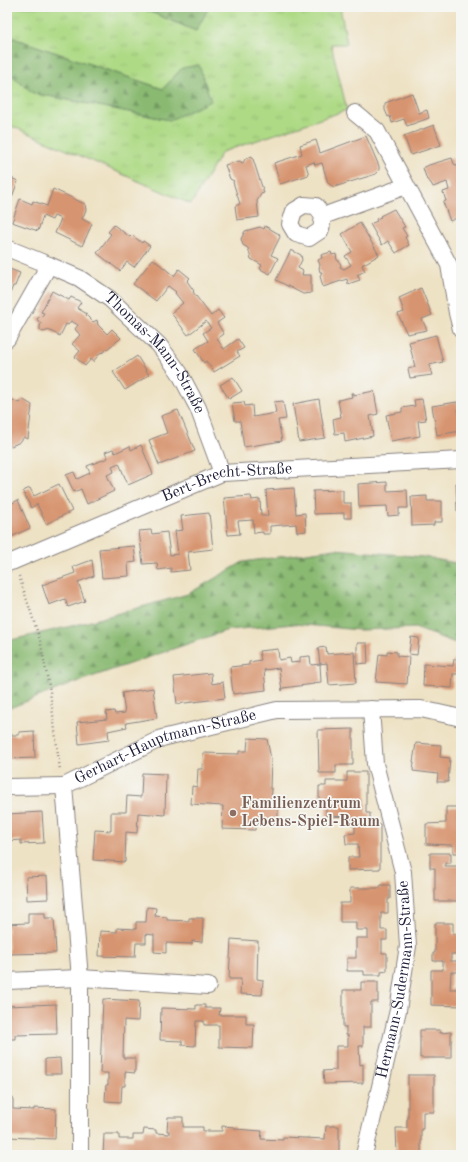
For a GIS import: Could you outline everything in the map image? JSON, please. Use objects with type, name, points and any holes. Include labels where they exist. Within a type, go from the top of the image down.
[{"type":"street","points":[[355,113],[378,131],[449,265],[461,328]]},
{"type":"street","points":[[323,216],[406,186]]},
{"type":"street","name":"Thomas-Mann-Straße","points":[[7,248],[79,278],[110,299],[159,345],[179,372],[198,408],[222,474]]},
{"type":"street","points":[[7,339],[49,265]]},
{"type":"street","name":"Bert-Brecht-Straße","points":[[10,562],[222,474],[461,460]]},
{"type":"street","name":"Hermann-Sudermann-Straße","points":[[364,1155],[398,1010],[408,946],[403,872],[375,764],[371,709]]},
{"type":"street","name":"Gerhart-Hauptmann-Straße","points":[[80,1155],[80,978],[64,786],[162,738],[277,710],[421,710],[461,718]]},
{"type":"street","points":[[7,787],[64,786]]},
{"type":"street","points":[[7,981],[80,978],[208,986]]},
{"type":"path","points":[[10,562],[40,640],[50,691],[59,766],[64,786]]},
{"type":"green space","points":[[7,7],[139,7],[196,31],[209,7],[340,7],[347,44],[331,44],[347,110],[222,152],[191,204],[7,124],[7,71],[33,93],[170,120],[182,68],[163,89],[7,36]]},
{"type":"green space","points":[[139,7],[209,7],[196,31]]},
{"type":"green space","points":[[7,36],[163,89],[182,68],[199,65],[211,101],[170,120],[33,93],[7,71]]},
{"type":"green space","points":[[335,549],[423,557],[461,564],[461,645],[415,628],[360,630],[294,624],[228,630],[71,684],[7,709],[7,641],[80,624],[188,594],[243,562]]},
{"type":"building","points":[[412,93],[419,113],[427,110],[429,118],[407,126],[404,119],[392,123],[390,116],[388,117],[385,110],[385,103]]},
{"type":"building","points":[[434,125],[441,145],[411,155],[404,136]]},
{"type":"building","points":[[366,136],[379,166],[379,171],[376,174],[334,187],[328,183],[322,163],[315,165],[314,162],[306,165],[309,175],[280,184],[274,163],[302,154],[300,145],[316,140],[320,153]]},
{"type":"building","points":[[252,156],[264,193],[261,194],[257,201],[259,217],[237,220],[235,206],[240,204],[233,182],[234,181],[230,179],[225,165],[239,161],[243,163],[245,159]]},
{"type":"building","points":[[452,158],[454,164],[459,166],[461,172],[461,216],[450,221],[443,202],[446,201],[443,192],[449,190],[447,182],[433,187],[427,180],[423,168]]},
{"type":"building","points":[[11,178],[18,181],[12,197],[7,196],[7,182],[8,183]]},
{"type":"building","points":[[53,189],[85,204],[86,210],[82,219],[92,224],[82,246],[55,233],[61,219],[54,216],[52,220],[43,216],[38,231],[12,222],[20,199],[32,204],[33,201],[47,206]]},
{"type":"building","points":[[394,209],[405,227],[402,228],[407,236],[405,237],[409,245],[396,253],[388,241],[382,245],[370,224],[377,221],[376,219],[381,217],[380,216]]},
{"type":"building","points":[[360,223],[379,255],[362,265],[365,271],[357,275],[360,280],[348,284],[347,279],[323,287],[320,276],[322,272],[320,272],[318,260],[322,258],[321,255],[331,252],[332,255],[336,254],[337,260],[341,265],[340,267],[344,269],[351,265],[345,256],[352,252],[342,234]]},
{"type":"building","points":[[114,225],[130,237],[132,235],[142,243],[143,241],[150,246],[134,267],[127,262],[120,271],[97,253],[111,234],[108,232]]},
{"type":"building","points":[[265,226],[279,234],[280,237],[271,255],[278,258],[270,274],[260,269],[262,265],[251,259],[248,248],[243,245],[241,239],[245,231],[260,227],[264,229]]},
{"type":"building","points":[[291,250],[301,255],[302,260],[298,268],[303,271],[302,275],[311,275],[311,293],[303,294],[276,280]]},
{"type":"building","points":[[153,259],[174,276],[179,269],[190,278],[187,281],[194,291],[193,292],[211,316],[218,310],[224,318],[217,323],[224,334],[217,339],[224,349],[238,339],[244,348],[237,352],[240,356],[214,372],[206,361],[204,363],[195,349],[208,341],[203,333],[211,328],[206,321],[188,335],[171,313],[183,303],[175,293],[176,292],[168,286],[156,301],[133,284]]},
{"type":"building","points":[[461,265],[461,283],[458,284],[456,267]]},
{"type":"building","points":[[7,268],[20,273],[7,301]]},
{"type":"building","points":[[421,288],[432,315],[422,319],[427,330],[407,334],[398,314],[404,312],[399,298]]},
{"type":"building","points":[[52,291],[69,300],[71,297],[81,302],[77,308],[87,314],[86,315],[93,322],[97,320],[98,325],[107,334],[112,329],[121,338],[102,353],[101,352],[93,362],[91,359],[85,366],[75,357],[80,351],[72,344],[80,335],[75,329],[78,325],[71,321],[68,325],[66,324],[60,336],[48,330],[43,332],[40,330],[41,323],[37,319],[44,313],[41,312]]},
{"type":"building","points":[[436,335],[443,362],[429,365],[432,375],[410,378],[408,369],[415,367],[409,342]]},
{"type":"building","points":[[137,356],[149,375],[125,390],[113,372]]},
{"type":"building","points":[[233,377],[242,391],[229,399],[220,385]]},
{"type":"building","points":[[374,391],[378,414],[370,416],[373,436],[345,442],[344,433],[335,434],[333,419],[341,417],[338,400],[352,397],[351,393],[354,393],[354,395]]},
{"type":"building","points":[[10,399],[19,403],[22,399],[32,405],[28,439],[24,437],[20,442],[7,448],[7,404]]},
{"type":"building","points":[[319,399],[325,438],[299,442],[293,404]]},
{"type":"building","points":[[422,399],[426,420],[418,421],[420,436],[391,441],[386,415],[402,412],[402,408],[415,406],[414,400]]},
{"type":"building","points":[[283,401],[286,419],[278,420],[282,441],[244,447],[240,421],[235,421],[232,403],[244,402],[245,406],[252,405],[253,417],[276,413],[274,402]]},
{"type":"building","points":[[457,402],[461,431],[437,435],[432,406]]},
{"type":"building","points":[[178,410],[195,451],[159,465],[149,440],[167,433],[161,416]]},
{"type":"building","points":[[141,445],[153,474],[128,485],[119,463],[112,466],[114,472],[107,475],[114,491],[87,504],[81,489],[74,492],[66,475],[74,472],[77,479],[90,473],[87,466],[108,458],[105,452],[113,449],[115,453],[130,446],[131,450]]},
{"type":"building","points":[[387,482],[387,491],[407,490],[408,508],[399,508],[399,515],[388,516],[387,506],[359,507],[358,484]]},
{"type":"building","points":[[456,483],[461,483],[461,511],[457,511]]},
{"type":"building","points":[[59,484],[72,511],[46,524],[37,504],[31,508],[23,491],[30,488],[34,496]]},
{"type":"building","points":[[294,488],[296,514],[305,513],[306,531],[297,532],[296,524],[270,526],[270,534],[263,534],[263,532],[254,533],[253,520],[238,521],[240,534],[228,535],[224,498],[251,496],[252,500],[260,499],[261,516],[268,516],[266,490]]},
{"type":"building","points":[[343,490],[343,503],[351,503],[351,518],[344,518],[344,513],[314,514],[313,491]]},
{"type":"building","points":[[427,496],[427,501],[442,501],[442,522],[434,522],[434,525],[412,526],[411,497]]},
{"type":"building","points":[[18,500],[30,528],[11,537],[7,528],[7,509],[10,507],[9,505]]},
{"type":"building","points":[[209,513],[213,549],[188,552],[190,570],[171,572],[171,568],[158,570],[157,563],[143,564],[139,531],[151,530],[152,534],[167,532],[170,555],[178,554],[175,531],[183,530],[181,516]]},
{"type":"building","points":[[134,546],[136,562],[128,563],[129,576],[102,578],[99,549]]},
{"type":"building","points":[[92,560],[94,576],[78,582],[85,601],[68,607],[65,599],[49,605],[42,585],[75,573],[73,567]]},
{"type":"building","points":[[7,621],[10,635],[7,636]]},
{"type":"building","points":[[411,637],[419,638],[417,655],[409,654]]},
{"type":"building","points":[[357,643],[367,643],[368,663],[357,664]]},
{"type":"building","points":[[326,647],[327,654],[354,652],[356,683],[329,685],[327,663],[320,664],[318,648]]},
{"type":"building","points":[[278,649],[279,660],[290,658],[291,663],[300,662],[300,657],[310,656],[311,665],[320,664],[321,682],[283,688],[282,691],[279,668],[264,670],[266,690],[233,694],[230,667],[249,665],[249,662],[261,660],[259,651]]},
{"type":"building","points":[[387,651],[397,652],[397,656],[409,657],[407,684],[376,682],[379,654],[387,655]]},
{"type":"building","points":[[454,659],[461,660],[461,674],[453,674],[452,688],[423,686],[424,664],[453,666]]},
{"type":"building","points":[[211,673],[212,684],[223,682],[225,698],[177,704],[174,677]]},
{"type":"building","points":[[153,688],[157,718],[126,723],[127,727],[108,731],[109,740],[79,744],[77,722],[107,719],[106,712],[114,711],[115,714],[125,713],[122,693]]},
{"type":"building","points":[[353,729],[353,765],[336,765],[336,773],[319,773],[318,730]]},
{"type":"building","points":[[34,731],[35,758],[7,759],[7,735],[19,735],[19,732]]},
{"type":"building","points":[[248,738],[267,739],[271,759],[271,803],[278,804],[278,822],[256,821],[255,830],[222,829],[223,806],[191,804],[192,786],[197,787],[198,769],[202,769],[203,753],[239,754],[239,751],[247,751]]},
{"type":"building","points":[[416,743],[441,745],[440,757],[450,758],[448,782],[437,782],[438,774],[413,771]]},
{"type":"building","points":[[347,772],[366,772],[366,813],[370,813],[370,824],[380,824],[380,869],[348,870],[348,857],[359,857],[358,844],[346,844],[345,834],[355,833],[355,825],[352,825],[352,817],[326,816],[326,802],[319,802],[319,786],[326,786],[326,781],[347,781]]},
{"type":"building","points":[[142,773],[166,774],[165,815],[138,813],[137,833],[126,832],[125,862],[93,860],[95,830],[111,831],[111,812],[126,812],[127,796],[141,797]]},
{"type":"building","points":[[446,807],[460,807],[461,853],[453,853],[453,845],[426,844],[426,824],[446,823]]},
{"type":"building","points":[[42,812],[44,843],[21,844],[21,840],[7,841],[7,814]]},
{"type":"building","points":[[430,853],[451,853],[451,863],[445,863],[445,866],[461,866],[461,901],[435,901],[435,868],[430,868]]},
{"type":"building","points":[[47,876],[48,899],[27,900],[26,877]]},
{"type":"building","points":[[381,885],[390,885],[388,913],[381,913],[381,930],[387,930],[387,940],[382,940],[382,953],[387,953],[387,971],[381,972],[381,975],[364,975],[364,971],[347,971],[347,958],[356,958],[356,938],[368,938],[368,930],[356,930],[356,922],[340,922],[340,903],[350,903],[350,888],[380,888]]},
{"type":"building","points":[[147,907],[156,908],[155,916],[167,917],[167,920],[189,921],[189,918],[203,918],[202,942],[192,941],[192,944],[166,943],[166,953],[154,952],[154,935],[146,934],[146,943],[136,943],[135,957],[99,956],[100,931],[117,932],[117,928],[136,929],[136,922],[146,922]]},
{"type":"building","points":[[28,913],[45,913],[45,918],[54,918],[56,953],[9,954],[7,924],[28,923]]},
{"type":"building","points":[[435,923],[453,923],[453,934],[461,934],[461,954],[451,954],[451,961],[459,961],[459,972],[451,972],[450,989],[461,989],[461,1006],[431,1005],[431,970],[443,970],[443,961],[433,961],[433,953],[435,953]]},
{"type":"building","points":[[231,939],[258,941],[257,979],[263,980],[262,995],[240,994],[241,979],[229,979]]},
{"type":"building","points":[[361,982],[378,982],[378,1002],[371,1002],[371,1027],[363,1027],[363,1046],[359,1046],[360,1065],[363,1064],[363,1083],[324,1084],[323,1071],[336,1070],[336,1046],[348,1046],[346,1027],[343,1027],[343,990],[361,990]]},
{"type":"building","points":[[103,999],[139,1001],[138,1021],[124,1020],[123,1058],[135,1058],[135,1073],[125,1072],[125,1086],[122,1086],[121,1102],[105,1101],[106,1085],[108,1085],[108,1073],[100,1073]]},
{"type":"building","points":[[56,1004],[57,1034],[15,1035],[15,1039],[7,1039],[7,1006]]},
{"type":"building","points":[[196,1005],[205,1005],[205,1008],[220,1008],[219,1015],[246,1015],[246,1024],[254,1024],[253,1048],[219,1047],[219,1025],[204,1025],[204,1021],[196,1021],[195,1046],[182,1045],[182,1041],[160,1040],[161,1008],[196,1009]]},
{"type":"building","points":[[420,1030],[440,1030],[440,1033],[451,1032],[451,1058],[420,1058]]},
{"type":"building","points":[[60,1058],[61,1074],[45,1074],[45,1059]]},
{"type":"building","points":[[408,1075],[434,1075],[434,1112],[423,1112],[423,1129],[421,1129],[421,1155],[397,1155],[396,1128],[407,1128]]},
{"type":"building","points":[[7,1098],[13,1098],[13,1109],[56,1109],[55,1139],[7,1137]]},
{"type":"building","points":[[168,1117],[183,1117],[183,1127],[203,1127],[203,1131],[222,1131],[222,1126],[235,1127],[235,1129],[262,1131],[261,1139],[283,1140],[283,1137],[325,1139],[326,1126],[339,1126],[339,1155],[103,1155],[104,1134],[119,1134],[119,1139],[133,1139],[133,1135],[143,1135],[144,1129],[156,1130],[156,1133],[169,1134],[169,1131],[167,1131]]},
{"type":"place","name":"Familienzentrum Lebens-Spiel-Raum","points":[[233,813]]}]
